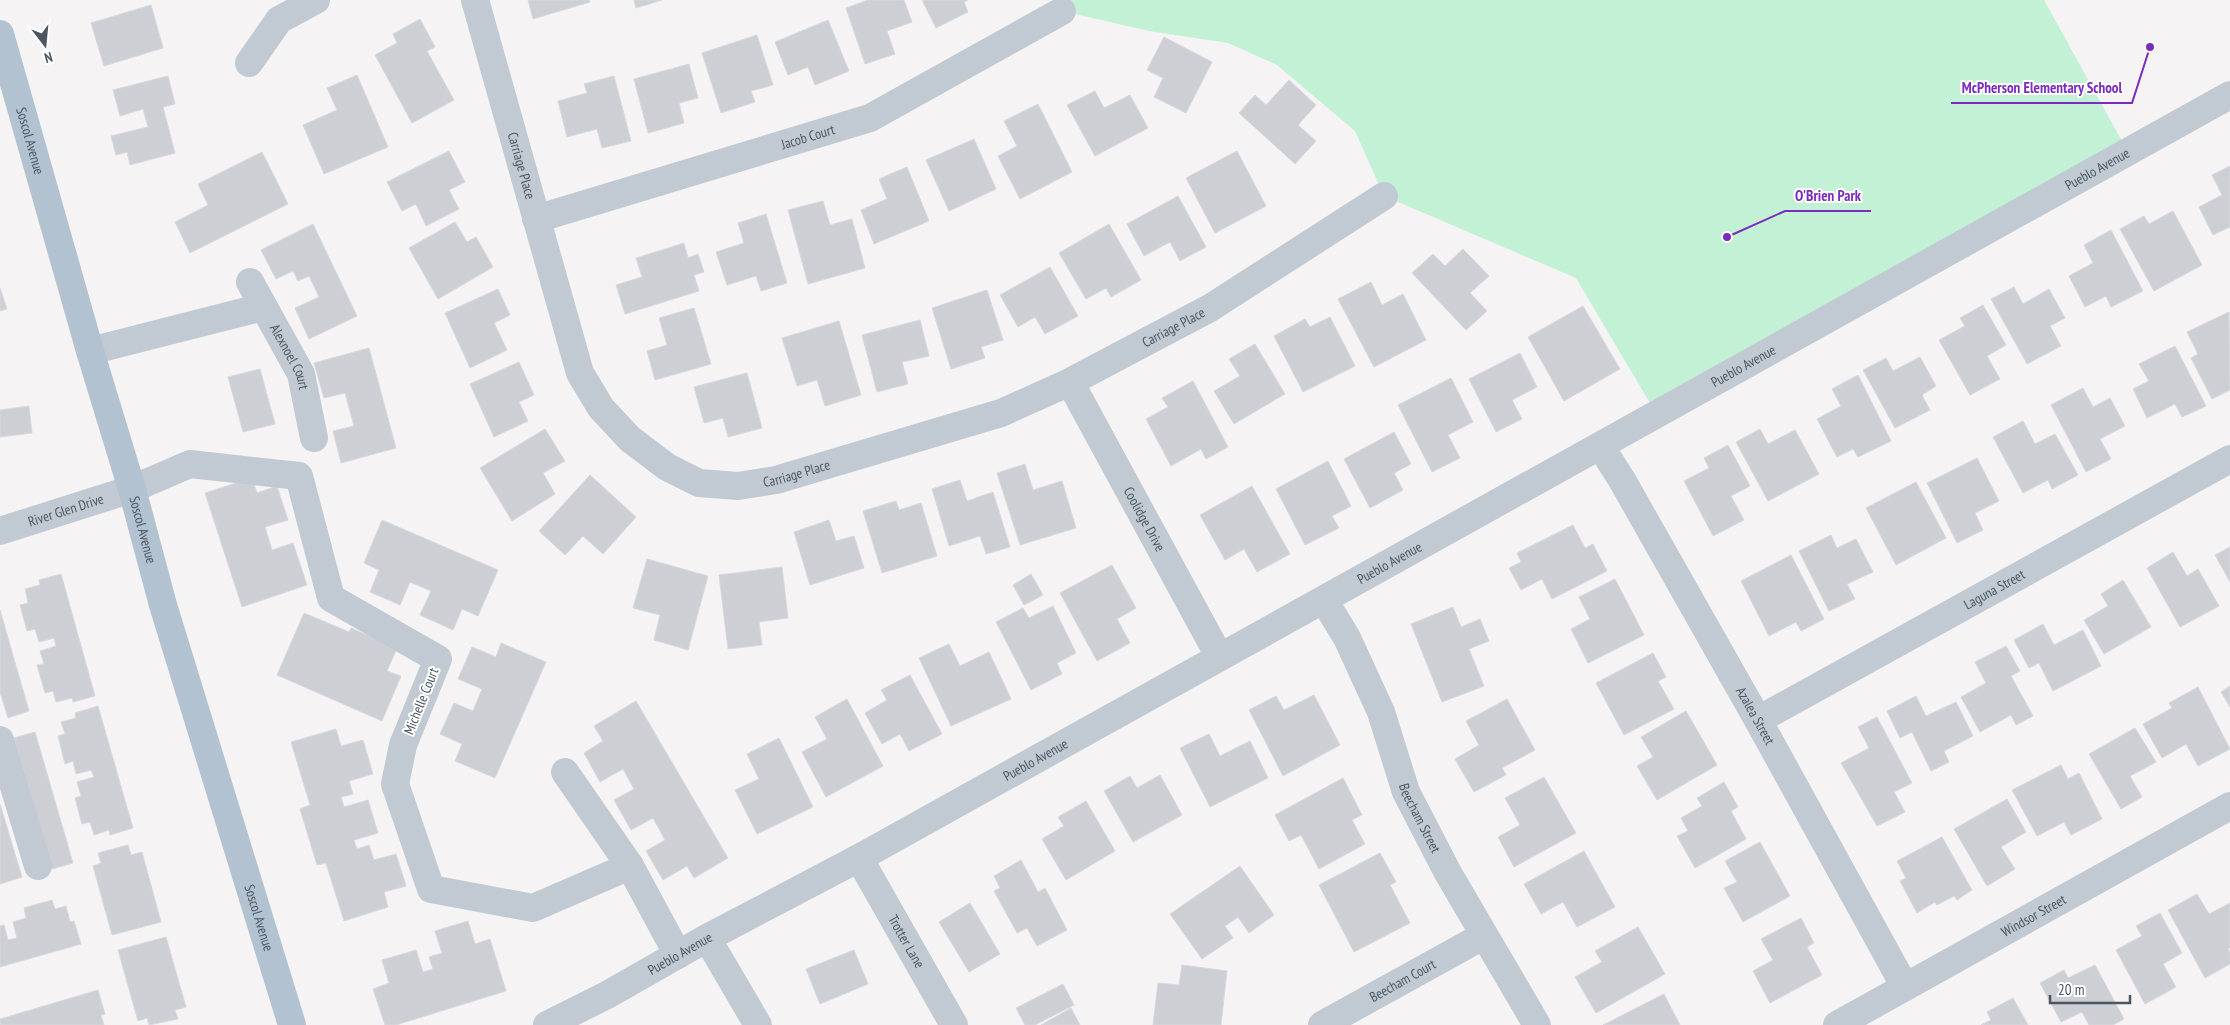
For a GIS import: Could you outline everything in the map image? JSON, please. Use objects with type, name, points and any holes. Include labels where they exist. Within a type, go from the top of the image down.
[{"type":"main road","name":"Soscol Avenue","points":[[0,34],[90,351],[132,489],[163,605],[292,1025]]},
{"type":"street","points":[[249,63],[279,20],[316,0]]},
{"type":"street","name":"Carriage Place","points":[[475,0],[580,374],[601,408],[630,439],[659,461],[699,483],[738,486],[776,480],[1001,413],[1070,382],[1210,308],[1384,196]]},
{"type":"street","name":"Jacob Court","points":[[536,219],[870,118],[1062,11]]},
{"type":"street","name":"Pueblo Avenue","points":[[547,1025],[607,995],[707,938],[859,858],[1219,656],[1601,447],[2230,95]]},
{"type":"street","name":"Alexnoel Court","points":[[250,282],[301,374],[314,438]]},
{"type":"street","points":[[90,351],[263,307]]},
{"type":"street","name":"Coolidge Drive","points":[[1070,382],[1219,656]]},
{"type":"street","name":"Azalea Street","points":[[1601,447],[1622,480],[1758,720],[1905,987]]},
{"type":"street","name":"Laguna Street","points":[[1758,720],[2230,459]]},
{"type":"street","name":"Michelle Court","points":[[132,489],[190,464],[299,476],[331,598],[438,659],[403,744],[395,784],[431,889],[533,908],[630,866]]},
{"type":"street","name":"River Glen Drive","points":[[0,531],[132,489]]},
{"type":"street","name":"Beecham Street","points":[[1324,600],[1347,638],[1381,712],[1406,792],[1483,936],[1537,1025]]},
{"type":"street","points":[[0,740],[38,866]]},
{"type":"street","points":[[565,772],[630,866],[678,955]]},
{"type":"street","name":"Windsor Street","points":[[1837,1025],[2230,806]]},
{"type":"street","name":"Trotter Lane","points":[[859,858],[954,1025]]},
{"type":"street","name":"Beecham Court","points":[[1322,1025],[1483,936]]},
{"type":"street","points":[[707,938],[758,1025]]},
{"type":"green space","points":[[1070,0],[2044,0],[2128,152],[1657,415],[1576,278],[1384,196],[1355,131],[1277,65],[1228,43],[1149,31],[1062,11]]},
{"type":"building","points":[[528,0],[589,0],[590,2],[533,19]]},
{"type":"building","points":[[634,0],[662,0],[636,8]]},
{"type":"building","points":[[868,0],[904,0],[912,22],[887,31],[895,54],[865,64],[846,8]]},
{"type":"building","points":[[922,0],[968,0],[964,2],[968,12],[936,28]]},
{"type":"building","points":[[151,5],[163,48],[104,66],[91,23]]},
{"type":"building","points":[[420,19],[435,47],[427,51],[454,100],[412,123],[375,55],[397,43],[393,34]]},
{"type":"building","points":[[828,20],[849,71],[815,85],[808,67],[788,75],[775,42]]},
{"type":"building","points":[[757,35],[773,85],[751,91],[755,102],[721,113],[702,53]]},
{"type":"building","points":[[1164,37],[1212,62],[1186,113],[1154,97],[1163,78],[1147,70]]},
{"type":"building","points":[[689,64],[698,98],[679,103],[684,123],[648,133],[634,79]]},
{"type":"building","points":[[357,75],[388,147],[324,174],[303,125],[337,110],[327,88]]},
{"type":"building","points":[[168,76],[175,104],[163,107],[175,153],[130,165],[127,152],[116,155],[111,136],[148,127],[143,109],[120,116],[113,90]]},
{"type":"building","points":[[614,76],[631,141],[602,148],[597,129],[567,137],[558,101],[587,93],[584,84]]},
{"type":"building","points":[[1289,80],[1316,105],[1298,125],[1316,141],[1295,164],[1239,113],[1255,95],[1266,105]]},
{"type":"building","points":[[1095,91],[1104,108],[1130,95],[1148,128],[1095,156],[1067,105]]},
{"type":"building","points":[[1038,104],[1072,172],[1020,199],[998,156],[1017,146],[1004,121]]},
{"type":"building","points":[[974,139],[996,189],[949,211],[926,160]]},
{"type":"building","points":[[449,151],[465,182],[449,190],[459,209],[426,226],[416,204],[402,211],[387,182]]},
{"type":"building","points":[[1237,151],[1266,206],[1215,233],[1186,178]]},
{"type":"building","points":[[262,152],[288,204],[190,253],[175,222],[208,205],[198,184]]},
{"type":"building","points":[[2230,166],[2230,227],[2213,235],[2199,207],[2222,195],[2212,175]]},
{"type":"building","points":[[907,167],[929,221],[874,244],[861,210],[887,199],[879,179]]},
{"type":"building","points":[[1178,196],[1206,247],[1180,261],[1170,242],[1144,256],[1127,224]]},
{"type":"building","points":[[823,201],[830,225],[852,219],[865,268],[808,284],[788,210]]},
{"type":"building","points":[[2173,211],[2202,265],[2154,291],[2120,229],[2144,216],[2149,224]]},
{"type":"building","points":[[766,214],[787,283],[761,291],[756,276],[727,285],[716,252],[744,243],[738,223]]},
{"type":"building","points":[[455,222],[467,242],[476,237],[493,267],[438,299],[409,248]]},
{"type":"building","points":[[313,224],[357,316],[309,339],[295,308],[319,297],[309,276],[298,281],[293,271],[276,279],[261,250]]},
{"type":"building","points":[[1109,224],[1141,280],[1111,297],[1106,288],[1086,299],[1059,253]]},
{"type":"building","points":[[2111,230],[2143,291],[2111,307],[2106,296],[2085,307],[2069,276],[2093,263],[2084,245]]},
{"type":"building","points":[[684,243],[688,258],[698,254],[704,272],[694,275],[699,291],[625,314],[616,285],[642,277],[636,258]]},
{"type":"building","points":[[1463,249],[1489,276],[1470,293],[1487,311],[1466,330],[1412,273],[1433,254],[1445,266]]},
{"type":"building","points":[[1050,267],[1078,316],[1045,334],[1035,317],[1018,327],[1000,295]]},
{"type":"building","points":[[1371,282],[1382,305],[1403,294],[1426,340],[1374,367],[1338,299]]},
{"type":"building","points":[[2014,287],[2023,304],[2049,289],[2065,318],[2050,326],[2061,346],[2027,364],[1991,299]]},
{"type":"building","points":[[0,288],[7,309],[0,311]]},
{"type":"building","points":[[498,289],[510,315],[494,323],[507,350],[470,368],[445,313]]},
{"type":"building","points":[[987,290],[1003,340],[981,347],[985,358],[951,369],[932,308]]},
{"type":"building","points":[[1983,305],[2006,345],[1987,356],[2000,379],[1970,395],[1939,340],[1965,326],[1960,318]]},
{"type":"building","points":[[1583,306],[1620,369],[1564,401],[1528,337]]},
{"type":"building","points":[[694,308],[711,364],[655,380],[647,351],[667,345],[659,318]]},
{"type":"building","points":[[2229,312],[2230,390],[2212,399],[2191,358],[2198,354],[2187,332]]},
{"type":"building","points":[[1330,317],[1355,366],[1303,392],[1274,336],[1305,319],[1310,327]]},
{"type":"building","points":[[920,320],[929,356],[902,362],[908,384],[877,392],[862,335]]},
{"type":"building","points":[[839,321],[861,395],[825,406],[817,380],[797,386],[782,338]]},
{"type":"building","points":[[1255,344],[1285,394],[1234,424],[1214,391],[1240,376],[1229,359]]},
{"type":"building","points":[[2175,346],[2206,406],[2182,417],[2175,404],[2147,418],[2133,389],[2149,381],[2139,364]]},
{"type":"building","points":[[369,348],[396,448],[341,463],[333,431],[354,426],[345,393],[324,398],[314,363]]},
{"type":"building","points":[[1520,353],[1537,387],[1512,400],[1522,419],[1496,432],[1469,379]]},
{"type":"building","points":[[1920,357],[1936,386],[1922,395],[1930,410],[1895,428],[1863,370],[1886,358],[1893,371]]},
{"type":"building","points":[[519,362],[534,395],[519,402],[528,421],[494,437],[470,384]]},
{"type":"building","points":[[260,369],[275,424],[243,432],[228,377]]},
{"type":"building","points":[[747,373],[762,428],[728,437],[723,418],[704,423],[694,387]]},
{"type":"building","points":[[1858,375],[1891,441],[1858,457],[1853,449],[1837,457],[1817,419],[1841,406],[1832,389]]},
{"type":"building","points":[[1451,378],[1473,422],[1448,435],[1460,458],[1432,472],[1398,405]]},
{"type":"building","points":[[1193,381],[1228,447],[1206,459],[1201,449],[1171,466],[1146,419],[1168,407],[1162,398]]},
{"type":"building","points":[[2083,388],[2093,407],[2110,398],[2125,426],[2100,439],[2111,459],[2086,472],[2051,405]]},
{"type":"building","points":[[29,406],[32,433],[0,437],[0,410]]},
{"type":"building","points":[[2023,421],[2035,444],[2055,434],[2078,475],[2052,489],[2048,480],[2023,493],[1993,437]]},
{"type":"building","points":[[545,429],[565,461],[543,473],[555,494],[512,521],[480,468]]},
{"type":"building","points":[[1760,429],[1768,444],[1795,430],[1819,474],[1768,501],[1736,442]]},
{"type":"building","points":[[1394,432],[1411,464],[1394,473],[1403,490],[1370,508],[1344,459]]},
{"type":"building","points":[[1728,445],[1750,486],[1731,496],[1744,520],[1713,536],[1684,481],[1709,468],[1704,458]]},
{"type":"building","points":[[1977,458],[1999,501],[1975,513],[1983,530],[1957,543],[1927,483]]},
{"type":"building","points":[[1328,461],[1351,506],[1332,516],[1339,528],[1305,545],[1276,489]]},
{"type":"building","points":[[1025,464],[1033,490],[1062,481],[1076,528],[1020,545],[997,473]]},
{"type":"building","points":[[590,475],[636,517],[603,554],[583,536],[565,555],[539,531]]},
{"type":"building","points":[[252,478],[257,493],[277,486],[288,520],[265,527],[272,550],[293,543],[307,585],[242,607],[205,493]]},
{"type":"building","points":[[960,480],[967,501],[993,492],[1010,547],[986,554],[980,536],[949,546],[932,489]]},
{"type":"building","points":[[1916,482],[1946,538],[1896,565],[1866,508]]},
{"type":"building","points":[[1252,486],[1290,554],[1257,572],[1244,549],[1225,560],[1200,515]]},
{"type":"building","points":[[896,501],[899,510],[921,503],[937,556],[882,573],[863,511]]},
{"type":"building","points":[[382,520],[498,570],[478,616],[462,609],[453,630],[420,615],[431,591],[410,582],[400,605],[370,592],[379,570],[364,563]]},
{"type":"building","points":[[829,520],[836,541],[854,536],[864,568],[810,585],[794,532]]},
{"type":"building","points":[[1573,525],[1585,548],[1593,544],[1607,571],[1552,599],[1542,579],[1521,590],[1509,568],[1521,562],[1517,553]]},
{"type":"building","points":[[1831,535],[1837,548],[1856,539],[1873,572],[1847,584],[1855,599],[1829,611],[1799,551]]},
{"type":"building","points":[[2230,547],[2230,582],[2215,555]]},
{"type":"building","points":[[2173,552],[2187,576],[2198,569],[2219,606],[2180,627],[2147,568]]},
{"type":"building","points":[[1791,555],[1824,619],[1801,631],[1796,622],[1769,636],[1741,581]]},
{"type":"building","points":[[647,559],[708,576],[688,650],[654,640],[660,615],[633,608]]},
{"type":"building","points":[[1112,565],[1136,608],[1117,619],[1130,643],[1097,661],[1060,593]]},
{"type":"building","points":[[782,567],[788,618],[759,622],[762,645],[728,649],[719,575]]},
{"type":"building","points":[[61,574],[95,696],[73,702],[72,698],[56,702],[53,691],[45,693],[37,665],[44,664],[40,651],[56,646],[54,638],[39,642],[35,629],[27,631],[20,605],[28,603],[25,589],[40,585],[39,580]]},
{"type":"building","points":[[1031,574],[1043,595],[1024,605],[1013,585]]},
{"type":"building","points":[[1615,579],[1644,635],[1588,663],[1571,629],[1590,619],[1579,597]]},
{"type":"building","points":[[2123,580],[2151,627],[2104,654],[2084,620],[2108,606],[2101,594]]},
{"type":"building","points":[[1053,606],[1076,653],[1057,663],[1062,674],[1031,690],[996,622],[1023,608],[1029,618]]},
{"type":"building","points":[[1453,607],[1461,627],[1480,619],[1489,641],[1469,649],[1484,686],[1442,702],[1411,624]]},
{"type":"building","points":[[0,610],[29,711],[8,718],[0,692]]},
{"type":"building","points":[[304,613],[349,632],[351,628],[397,648],[387,671],[401,676],[382,721],[277,675]]},
{"type":"building","points":[[2043,624],[2054,645],[2083,630],[2101,666],[2053,691],[2039,663],[2029,668],[2014,640]]},
{"type":"building","points":[[501,643],[546,662],[495,778],[455,761],[462,744],[440,734],[454,703],[473,711],[482,689],[458,679],[472,647],[496,657]]},
{"type":"building","points":[[949,644],[960,666],[989,652],[1011,699],[951,726],[919,658]]},
{"type":"building","points":[[2006,646],[2020,671],[2011,676],[2033,716],[2016,725],[2011,715],[1980,732],[1961,697],[1986,683],[1975,662]]},
{"type":"building","points":[[1653,653],[1666,677],[1658,681],[1674,709],[1624,735],[1596,683]]},
{"type":"building","points":[[910,675],[942,734],[909,751],[900,734],[882,744],[865,713],[887,700],[881,690]]},
{"type":"building","points":[[2230,686],[2230,707],[2221,692]]},
{"type":"building","points":[[2198,687],[2230,749],[2198,766],[2186,744],[2162,758],[2143,724],[2172,708],[2169,703]]},
{"type":"building","points":[[1314,695],[1340,745],[1283,776],[1249,710],[1276,696],[1284,710]]},
{"type":"building","points":[[1916,696],[1926,716],[1956,702],[1973,736],[1944,751],[1949,762],[1931,771],[1912,732],[1900,738],[1887,711]]},
{"type":"building","points":[[847,699],[883,766],[826,797],[802,752],[827,739],[815,717]]},
{"type":"building","points":[[1507,699],[1535,750],[1502,768],[1506,775],[1474,792],[1455,759],[1479,745],[1466,721]]},
{"type":"building","points":[[636,701],[728,858],[694,878],[687,866],[663,880],[646,851],[665,840],[653,818],[631,830],[614,800],[634,789],[623,769],[600,782],[584,753],[603,741],[594,726]]},
{"type":"building","points":[[98,706],[133,828],[110,835],[109,830],[94,835],[90,822],[82,824],[75,798],[81,796],[77,782],[94,777],[91,770],[76,774],[73,761],[65,764],[58,736],[65,734],[61,722],[76,718],[75,713]]},
{"type":"building","points":[[1686,711],[1717,765],[1657,800],[1637,766],[1653,757],[1641,737]]},
{"type":"building","points":[[1877,717],[1912,783],[1894,792],[1905,812],[1877,826],[1841,763],[1869,748],[1858,727]]},
{"type":"building","points":[[2135,728],[2156,762],[2130,776],[2142,797],[2121,809],[2089,754]]},
{"type":"building","points":[[336,729],[341,746],[363,740],[373,774],[349,781],[353,794],[341,797],[344,807],[368,800],[378,833],[354,840],[357,849],[369,845],[374,860],[396,854],[406,886],[384,892],[388,907],[344,921],[326,863],[317,865],[300,809],[310,805],[291,742]]},
{"type":"building","points":[[35,732],[73,863],[52,869],[14,738]]},
{"type":"building","points":[[1209,734],[1220,756],[1250,741],[1268,778],[1210,807],[1180,748]]},
{"type":"building","points":[[779,738],[813,807],[757,834],[735,790],[759,779],[747,754]]},
{"type":"building","points":[[2061,765],[2068,779],[2079,773],[2102,819],[2071,835],[2064,822],[2037,836],[2012,790]]},
{"type":"building","points":[[1160,775],[1182,815],[1133,842],[1104,791],[1130,776],[1137,788]]},
{"type":"building","points":[[1544,777],[1576,833],[1514,867],[1498,837],[1520,825],[1505,798]]},
{"type":"building","points":[[1343,778],[1362,815],[1352,820],[1365,844],[1319,869],[1301,835],[1289,841],[1275,815]]},
{"type":"building","points":[[1724,782],[1738,807],[1731,811],[1746,839],[1695,868],[1677,836],[1688,831],[1681,818],[1702,806],[1697,798]]},
{"type":"building","points":[[2007,799],[2026,832],[2001,847],[2015,869],[1987,886],[1954,829]]},
{"type":"building","points":[[1086,801],[1115,851],[1066,880],[1042,839],[1064,826],[1058,817]]},
{"type":"building","points":[[0,804],[22,877],[0,884]]},
{"type":"building","points":[[1942,837],[1972,890],[1957,900],[1954,896],[1937,905],[1935,902],[1917,913],[1900,881],[1906,878],[1897,861]]},
{"type":"building","points":[[1760,842],[1790,896],[1743,922],[1724,888],[1737,882],[1725,861]]},
{"type":"building","points":[[128,845],[131,855],[142,852],[161,922],[112,935],[93,866],[101,863],[98,853]]},
{"type":"building","points":[[1584,851],[1615,907],[1577,927],[1563,902],[1541,914],[1524,884]]},
{"type":"building","points":[[1380,853],[1396,882],[1390,885],[1410,923],[1354,952],[1319,885]]},
{"type":"building","points":[[1021,860],[1038,892],[1045,888],[1067,930],[1037,946],[1027,928],[1017,933],[994,891],[1000,888],[994,876]]},
{"type":"building","points":[[1240,866],[1274,915],[1249,933],[1238,917],[1225,926],[1233,938],[1202,959],[1170,914]]},
{"type":"building","points":[[2197,894],[2209,914],[2230,903],[2230,947],[2228,949],[2230,964],[2205,978],[2168,910]]},
{"type":"building","points":[[52,900],[55,909],[66,906],[70,922],[74,921],[81,944],[0,967],[0,926],[4,925],[8,940],[17,938],[13,922],[26,918],[24,908]]},
{"type":"building","points":[[970,903],[1000,954],[969,972],[939,922]]},
{"type":"building","points":[[2160,913],[2182,953],[2163,964],[2176,987],[2145,1004],[2116,950],[2142,936],[2136,926]]},
{"type":"building","points":[[1801,918],[1814,943],[1807,947],[1822,975],[1770,1003],[1753,971],[1773,960],[1761,939]]},
{"type":"building","points":[[468,921],[475,944],[490,939],[506,991],[396,1025],[385,1025],[373,989],[389,983],[382,960],[416,950],[423,972],[433,969],[429,957],[442,953],[435,931]]},
{"type":"building","points":[[1638,927],[1665,974],[1596,1013],[1575,977],[1602,962],[1595,951]]},
{"type":"building","points":[[166,937],[186,1007],[175,1010],[178,1019],[149,1025],[147,1018],[138,1021],[118,950]]},
{"type":"building","points":[[854,950],[868,984],[820,1004],[806,969]]},
{"type":"building","points":[[1182,965],[1227,971],[1221,1025],[1153,1025],[1158,983],[1179,985]]},
{"type":"building","points":[[2095,965],[2124,1019],[2113,1025],[2089,1025],[2082,1012],[2061,1022],[2040,983],[2064,970],[2068,978]]},
{"type":"building","points":[[1063,984],[1074,1005],[1035,1025],[1025,1025],[1016,1008]]},
{"type":"building","points":[[98,990],[105,1014],[101,1015],[104,1025],[0,1025],[0,1019]]},
{"type":"building","points":[[1664,994],[1680,1025],[1603,1025]]},
{"type":"building","points":[[2013,998],[2028,1025],[1981,1025],[1991,1020],[1987,1012]]},
{"type":"building","points":[[1071,1008],[1080,1025],[1041,1025]]},
{"type":"place","name":"McPherson Elementary School","points":[[2150,47]]},
{"type":"place","name":"O'Brien Park","points":[[1727,237]]}]
